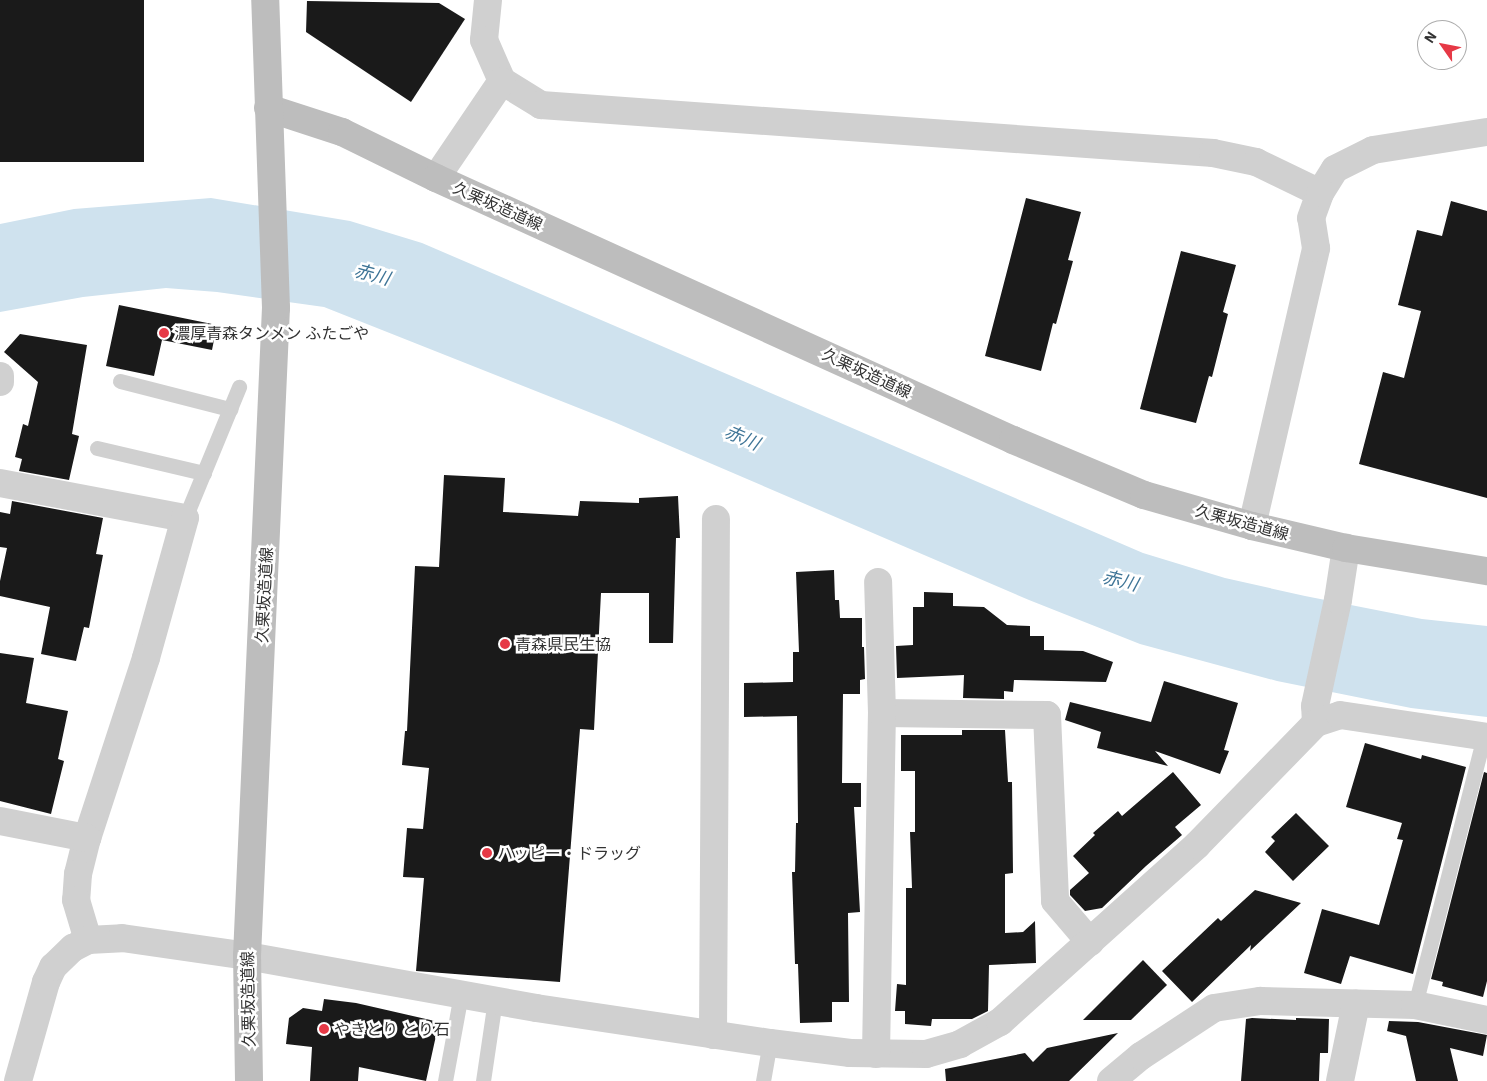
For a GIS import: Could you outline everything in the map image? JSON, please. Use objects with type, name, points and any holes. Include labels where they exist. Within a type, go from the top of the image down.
[{"type":"main road","name":"久栗坂造道線","points":[[249,1081],[247,956],[276,308],[265,0]]},
{"type":"main road","name":"久栗坂造道線","points":[[268,108],[342,132],[436,178],[1013,440],[1144,495],[1252,526],[1346,548],[1487,571]]},
{"type":"street","points":[[488,0],[484,40],[502,81],[541,105],[584,110],[1213,153],[1256,162],[1320,193]]},
{"type":"street","points":[[436,178],[502,81]]},
{"type":"street","points":[[1252,526],[1316,248],[1312,218],[1320,193],[1334,169],[1373,150],[1487,132]]},
{"type":"street","points":[[0,376],[0,382]]},
{"type":"street","points":[[0,483],[185,518],[146,658],[87,838],[76,886],[76,900],[88,940]]},
{"type":"street","points":[[713,1034],[716,518]]},
{"type":"street","points":[[18,1081],[38,1004],[51,972],[62,957],[88,940],[122,938],[247,956],[495,1000],[770,1043],[876,1054],[926,1054],[943,1050],[980,1034],[1000,1022],[1090,942],[1197,845],[1315,714],[1338,600],[1346,548]]},
{"type":"street","points":[[876,1054],[882,713],[878,582]]},
{"type":"street","points":[[882,713],[1047,715],[1055,901],[1090,942]]},
{"type":"street","points":[[1315,714],[1340,715],[1485,736]]},
{"type":"street","points":[[0,821],[87,838]]},
{"type":"street","points":[[1112,1081],[1141,1056],[1214,1008],[1260,1001],[1415,1005],[1487,1020]]},
{"type":"street","points":[[1340,1081],[1356,1004]]},
{"type":"lane","points":[[120,381],[230,409]]},
{"type":"lane","points":[[185,518],[239,387]]},
{"type":"lane","points":[[97,448],[204,473]]},
{"type":"lane","points":[[1415,1005],[1485,736]]},
{"type":"lane","points":[[445,1081],[461,994]]},
{"type":"lane","points":[[483,1081],[495,1000]]},
{"type":"lane","points":[[763,1081],[770,1043]]},
{"type":"water","name":"赤川","points":[[211,198],[350,221],[422,243],[1143,553],[1225,578],[1305,596],[1422,619],[1487,626],[1487,717],[1411,708],[1277,681],[1140,644],[1029,600],[614,422],[324,307],[217,292],[166,288],[83,297],[0,312],[0,224],[74,209]]},
{"type":"building","points":[[0,0],[144,0],[144,162],[0,162]]},
{"type":"building","points":[[307,1],[439,3],[465,19],[411,102],[306,32]]},
{"type":"building","points":[[1026,198],[1081,212],[1068,260],[1073,261],[1056,324],[1053,323],[1041,371],[985,356]]},
{"type":"building","points":[[1451,201],[1487,211],[1487,498],[1359,464],[1383,372],[1404,378],[1421,311],[1398,305],[1417,230],[1442,236]]},
{"type":"building","points":[[1181,251],[1236,265],[1223,312],[1228,314],[1212,377],[1209,376],[1196,423],[1140,409]]},
{"type":"building","name":"濃厚青森タンメン ふたごや","points":[[119,305],[217,325],[212,350],[162,340],[154,376],[106,366]]},
{"type":"building","points":[[20,334],[87,345],[72,434],[79,436],[69,480],[19,471],[22,459],[15,457],[23,424],[28,426],[38,382],[4,352]]},
{"type":"building","points":[[444,475],[505,478],[503,512],[578,516],[580,501],[639,503],[639,498],[678,496],[680,538],[676,538],[673,643],[649,643],[649,593],[601,593],[594,730],[580,729],[560,982],[416,971],[424,878],[403,877],[407,828],[423,829],[429,768],[402,765],[405,731],[407,731],[415,566],[439,567]]},
{"type":"building","points":[[12,501],[103,518],[96,554],[103,555],[89,628],[84,627],[76,661],[41,654],[50,607],[0,596],[0,581],[7,548],[0,547],[0,512],[10,514]]},
{"type":"building","points":[[834,570],[835,600],[839,600],[840,618],[862,618],[865,679],[860,680],[860,694],[843,694],[842,783],[861,783],[861,807],[854,807],[860,912],[848,913],[849,1002],[832,1002],[832,1022],[800,1023],[798,964],[795,964],[792,872],[795,872],[796,823],[798,823],[797,716],[744,717],[744,683],[793,682],[793,652],[799,652],[796,572]]},
{"type":"building","points":[[924,592],[953,593],[953,606],[984,607],[1007,625],[1030,626],[1030,636],[1044,636],[1044,650],[1083,651],[1113,662],[1106,682],[1014,680],[1013,692],[1004,691],[1004,699],[963,698],[964,675],[897,678],[896,646],[913,645],[913,607],[924,607]]},
{"type":"building","points":[[0,653],[34,658],[26,703],[68,711],[58,759],[64,761],[51,814],[0,801]]},
{"type":"building","points":[[1164,681],[1238,703],[1224,750],[1229,751],[1220,774],[1155,751],[1168,766],[1097,748],[1101,732],[1065,720],[1070,702],[1151,722]]},
{"type":"building","points":[[962,730],[1005,730],[1008,782],[1012,782],[1013,873],[1005,874],[1005,933],[1023,932],[1035,921],[1036,963],[989,965],[988,1011],[972,1019],[932,1019],[931,1026],[905,1024],[905,1011],[895,1011],[897,984],[906,985],[906,888],[912,888],[910,832],[915,832],[915,771],[901,771],[901,735],[962,735]]},
{"type":"building","points":[[1365,743],[1421,759],[1422,755],[1466,767],[1413,974],[1350,956],[1341,984],[1304,973],[1322,909],[1379,925],[1403,840],[1397,839],[1402,823],[1346,807]]},
{"type":"building","points":[[1173,772],[1201,805],[1175,827],[1182,835],[1102,908],[1085,911],[1070,895],[1070,890],[1089,873],[1073,856],[1095,835],[1093,833],[1118,811],[1122,816]]},
{"type":"building","points":[[1484,772],[1487,773],[1487,981],[1483,997],[1442,986],[1443,982],[1431,979]]},
{"type":"building","points":[[1296,813],[1329,846],[1293,881],[1265,852],[1275,841],[1271,837]]},
{"type":"building","points":[[1255,890],[1301,903],[1250,951],[1251,945],[1192,1002],[1162,971],[1218,918],[1221,921]]},
{"type":"building","points":[[1143,960],[1167,985],[1131,1020],[1083,1020]]},
{"type":"building","points":[[324,999],[356,1003],[439,1022],[426,1081],[359,1067],[358,1081],[310,1081],[312,1047],[286,1044],[289,1018],[303,1008],[322,1011]]},
{"type":"building","points":[[1246,1019],[1329,1019],[1328,1053],[1320,1053],[1319,1081],[1241,1081]]},
{"type":"building","points":[[1389,1021],[1418,1022],[1487,1035],[1483,1056],[1450,1048],[1458,1081],[1416,1081],[1406,1036],[1387,1031]]},
{"type":"building","points":[[1118,1033],[1069,1081],[946,1081],[945,1069],[1025,1053],[1033,1062],[1047,1048]]},
{"type":"place","name":"濃厚青森タンメン ふたごや","points":[[164,333]]},
{"type":"place","name":"青森県民生協","points":[[505,644]]},
{"type":"place","name":"ハッピー・ドラッグ","points":[[487,853]]},
{"type":"place","name":"やきとり とり石","points":[[324,1029]]}]
